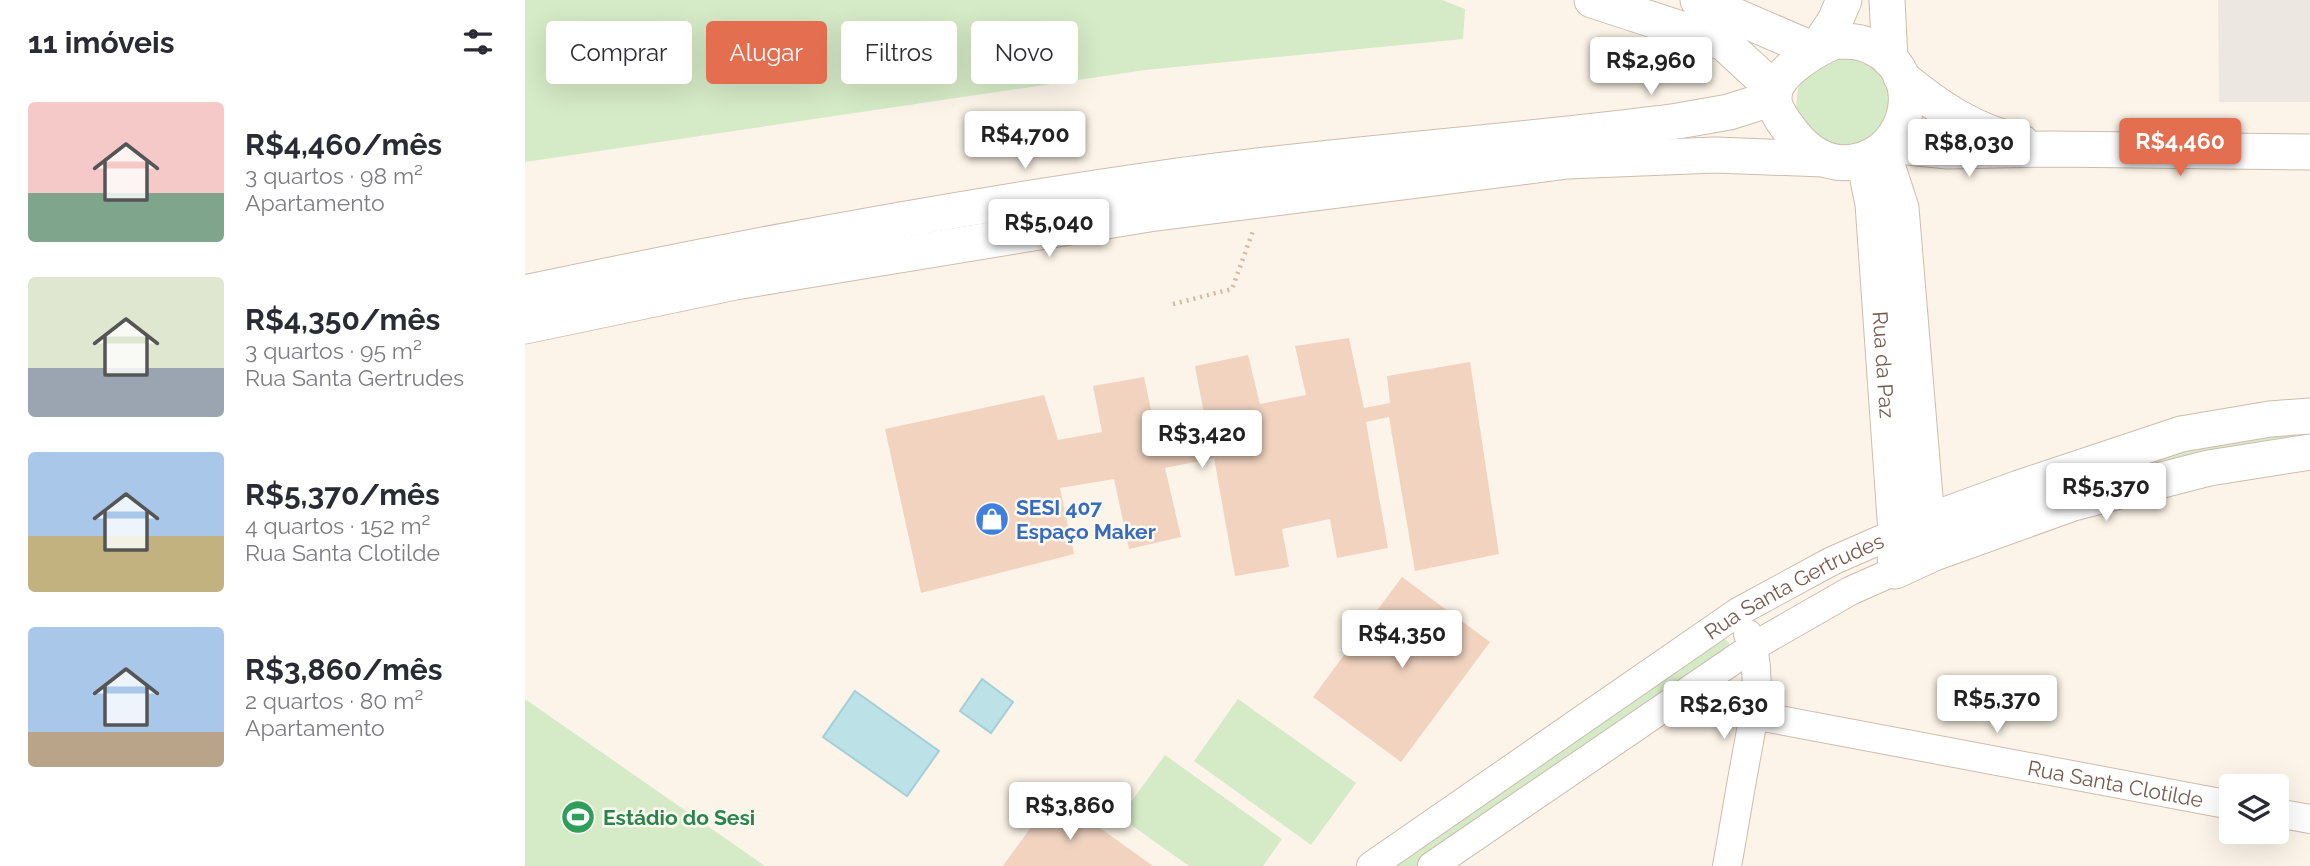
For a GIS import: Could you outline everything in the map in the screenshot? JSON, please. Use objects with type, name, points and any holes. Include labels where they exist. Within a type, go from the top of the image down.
[{"type":"street","points":[[1592,0],[1724,43],[1774,94],[1781,118],[1793,134],[1806,149],[1823,159]]},
{"type":"street","points":[[1698,0],[1815,49],[1836,41],[1856,41],[1874,48],[1933,103],[1971,124],[2010,140],[2052,149]]},
{"type":"street","points":[[525,293],[691,257],[974,207],[1179,176],[1678,121],[1729,112],[1774,94],[1785,76],[1815,49],[1835,21],[1843,0]]},
{"type":"street","points":[[1878,152],[1899,131],[1905,113],[1906,94],[1896,68],[1888,0]]},
{"type":"street","points":[[525,326],[735,282],[1149,214],[1568,162],[1715,155],[1823,159],[1844,163],[1878,152],[2052,149],[2310,152]]},
{"type":"street","name":"Rua da Paz","points":[[1878,152],[1901,208],[1919,536],[1895,571]]},
{"type":"street","name":"Rua Santa Gertrudes","points":[[1919,536],[2181,434],[2270,419],[2310,416]]},
{"type":"street","name":"Rua Santa Gertrudes","points":[[1371,866],[1738,612],[1832,561],[1919,536],[2073,503],[2209,468],[2310,452]]},
{"type":"street","name":"Rua Santa Gertrudes","points":[[1432,866],[1754,646],[1850,591],[1895,571]]},
{"type":"street","points":[[1727,866],[1753,715],[1756,679],[1754,646],[1738,612]]},
{"type":"street","name":"Rua Santa Clotilde","points":[[1753,715],[2219,803]]},
{"type":"street","points":[[2289,816],[2310,820]]},
{"type":"path","points":[[1173,304],[1232,289],[1254,229]]},
{"type":"shaded area","points":[[2218,0],[2310,0],[2310,102],[2219,102]]},
{"type":"green space","points":[[525,0],[1442,0],[1465,9],[1463,39],[1145,70],[1078,80],[1078,21],[971,21],[971,84],[1051,84],[525,162]]},
{"type":"green space","points":[[1839,56],[1856,58],[1868,64],[1881,77],[1890,93],[1890,111],[1865,145],[1829,148],[1801,125],[1796,107],[1798,89],[1807,73]]},
{"type":"green space","points":[[2310,427],[2310,440],[2014,501],[2155,458],[2215,443]]},
{"type":"green space","points":[[1723,637],[1729,643],[1728,654],[1420,866],[1382,866]]},
{"type":"green space","points":[[525,699],[765,866],[525,866]]},
{"type":"green space","points":[[1238,699],[1356,783],[1311,845],[1194,761]]},
{"type":"green space","points":[[1165,755],[1282,839],[1263,866],[1189,866],[1120,817]]},
{"type":"water","points":[[982,679],[1013,702],[991,733],[960,711]]},
{"type":"water","points":[[855,691],[939,751],[907,796],[823,737]]},
{"type":"building","points":[[1349,338],[1364,408],[1390,403],[1387,376],[1470,362],[1499,554],[1415,571],[1389,417],[1366,422],[1388,548],[1337,558],[1330,519],[1282,529],[1289,567],[1235,576],[1214,458],[1165,468],[1181,537],[1129,549],[1114,479],[1060,488],[1074,554],[921,593],[885,429],[1044,395],[1058,440],[1102,432],[1093,386],[1144,377],[1154,424],[1204,414],[1195,366],[1248,355],[1260,404],[1306,395],[1295,346]]},
{"type":"building","points":[[1402,577],[1490,642],[1401,762],[1313,697]]},
{"type":"building","points":[[1054,795],[1153,866],[1003,866]]},
{"type":"place","name":"SESI 407 Espaço Maker","points":[[992,519]]},
{"type":"place","name":"Estádio do Sesi","points":[[578,817]]}]
